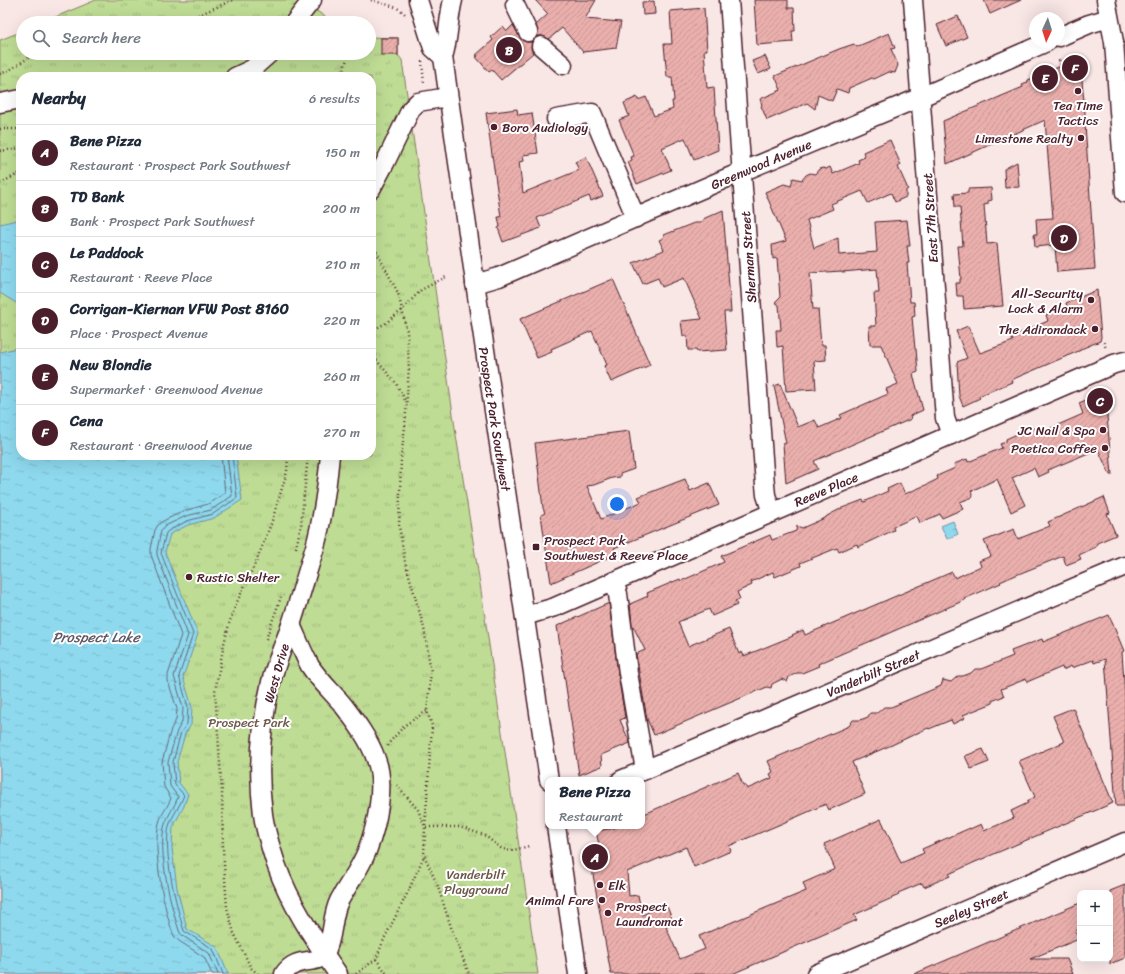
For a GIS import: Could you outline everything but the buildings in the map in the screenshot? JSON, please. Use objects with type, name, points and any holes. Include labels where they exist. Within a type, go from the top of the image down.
[{"type":"street","points":[[299,16],[312,0]]},
{"type":"street","points":[[418,0],[433,48],[443,57]]},
{"type":"street","name":"Prospect Park Southwest","points":[[453,0],[449,19],[447,45],[443,57],[475,284],[549,777]]},
{"type":"street","name":"Sherman Street","points":[[729,0],[765,485],[766,495],[772,512]]},
{"type":"street","name":"East 7th Street","points":[[913,0],[945,418],[951,435]]},
{"type":"street","points":[[1106,0],[1114,42],[1125,193]]},
{"type":"street","points":[[515,5],[528,32]]},
{"type":"street","points":[[1065,34],[1089,24],[1109,18]]},
{"type":"street","points":[[541,46],[564,65]]},
{"type":"street","name":"Greenwood Avenue","points":[[475,284],[499,277],[1033,48]]},
{"type":"street","points":[[246,72],[252,69],[262,60]]},
{"type":"street","points":[[376,179],[411,109],[418,102],[448,97]]},
{"type":"street","points":[[0,103],[16,100]]},
{"type":"street","points":[[556,119],[592,113],[636,218]]},
{"type":"street","name":"Reeve Place","points":[[525,616],[555,607],[1114,364],[1125,361]]},
{"type":"street","name":"West Drive","points":[[329,460],[326,488],[315,546],[272,681],[262,728],[261,779],[263,815],[273,853],[286,886],[301,917],[338,974]]},
{"type":"street","name":"Vanderbilt Street","points":[[628,777],[1125,566]]},
{"type":"street","points":[[614,581],[618,594],[628,673],[645,770]]},
{"type":"street","points":[[284,974],[295,963],[319,959],[324,954],[331,938],[338,903],[367,851],[375,825],[379,803],[379,770],[376,758],[365,734],[310,666],[291,625]]},
{"type":"street","points":[[556,829],[578,974]]},
{"type":"street","name":"Seeley Street","points":[[816,974],[1122,843]]},
{"type":"path","points":[[196,16],[233,0]]},
{"type":"path","points":[[371,0],[394,7],[401,11]]},
{"type":"path","points":[[0,74],[8,71],[25,60]]},
{"type":"path","points":[[343,72],[347,60]]},
{"type":"path","points":[[1059,60],[1061,65],[1065,63]]},
{"type":"path","points":[[0,128],[16,129]]},
{"type":"path","points":[[0,151],[16,149]]},
{"type":"path","points":[[0,183],[16,175]]},
{"type":"path","points":[[356,974],[376,959],[424,855],[432,726],[427,710],[431,672],[424,628],[405,561],[399,526],[401,457],[409,347],[407,331],[398,293],[376,251]]},
{"type":"path","points":[[376,328],[386,323],[402,310],[421,290],[446,277]]},
{"type":"path","points":[[1104,342],[1106,349]]},
{"type":"path","points":[[376,360],[396,383],[406,403]]},
{"type":"path","points":[[258,974],[251,968],[234,933],[227,908],[222,792],[215,691],[229,624],[236,604],[256,562],[271,524],[286,472],[287,460]]},
{"type":"path","points":[[425,827],[418,810],[398,786],[379,770],[389,743],[405,726],[427,710]]},
{"type":"path","points":[[425,827],[459,828],[469,830],[484,835],[501,848],[510,851],[529,846]]},
{"type":"path","points":[[424,855],[437,884],[451,927],[469,974]]},
{"type":"path","points":[[376,959],[386,974]]},
{"type":"green space","points":[[96,0],[301,0],[324,16],[58,16]]},
{"type":"green space","name":"Prospect Park","points":[[16,34],[16,60],[376,60],[376,37],[398,38],[398,55],[402,60],[456,435],[480,584],[538,974],[0,974],[0,40]]},
{"type":"water","points":[[16,220],[16,303],[0,293],[0,224]]},
{"type":"water","name":"Prospect Lake","points":[[16,348],[16,460],[237,460],[242,500],[214,518],[188,525],[170,534],[165,552],[198,634],[183,677],[192,707],[191,725],[185,734],[177,762],[179,783],[188,794],[184,806],[173,827],[172,848],[177,888],[187,929],[217,947],[228,974],[0,974],[0,352]]},
{"type":"water","points":[[953,521],[958,534],[947,539],[941,526]]},
{"type":"place","name":"TD Bank","points":[[509,50]]},
{"type":"place","name":"Cena","points":[[1075,68]]},
{"type":"place","name":"New Blondie","points":[[1045,78]]},
{"type":"place","name":"Tea Time Tactics","points":[[1078,91]]},
{"type":"place","name":"Boro Audiology","points":[[494,127]]},
{"type":"place","name":"Limestone Realty","points":[[1081,138]]},
{"type":"place","name":"Corrigan-Kiernan VFW Post 8160","points":[[1064,238]]},
{"type":"place","name":"All-Security Lock & Alarm","points":[[1091,300]]},
{"type":"place","name":"The Adirondack","points":[[1095,329]]},
{"type":"place","name":"Le Paddock","points":[[1100,401]]},
{"type":"place","name":"JC Nail & Spa","points":[[1103,430]]},
{"type":"place","name":"Poetica Coffee","points":[[1105,448]]},
{"type":"place","name":"Prospect Park Southwest & Reeve Place","points":[[536,547]]},
{"type":"place","name":"Rustic Shelter","points":[[189,577]]},
{"type":"place","name":"Bene Pizza","points":[[595,857]]},
{"type":"place","name":"Elk","points":[[600,885]]},
{"type":"place","name":"Animal Fare","points":[[602,900]]},
{"type":"place","name":"Prospect Laundromat","points":[[608,913]]},
{"type":"park label","name":"Vanderbilt Playground","points":[[476,882]]}]
